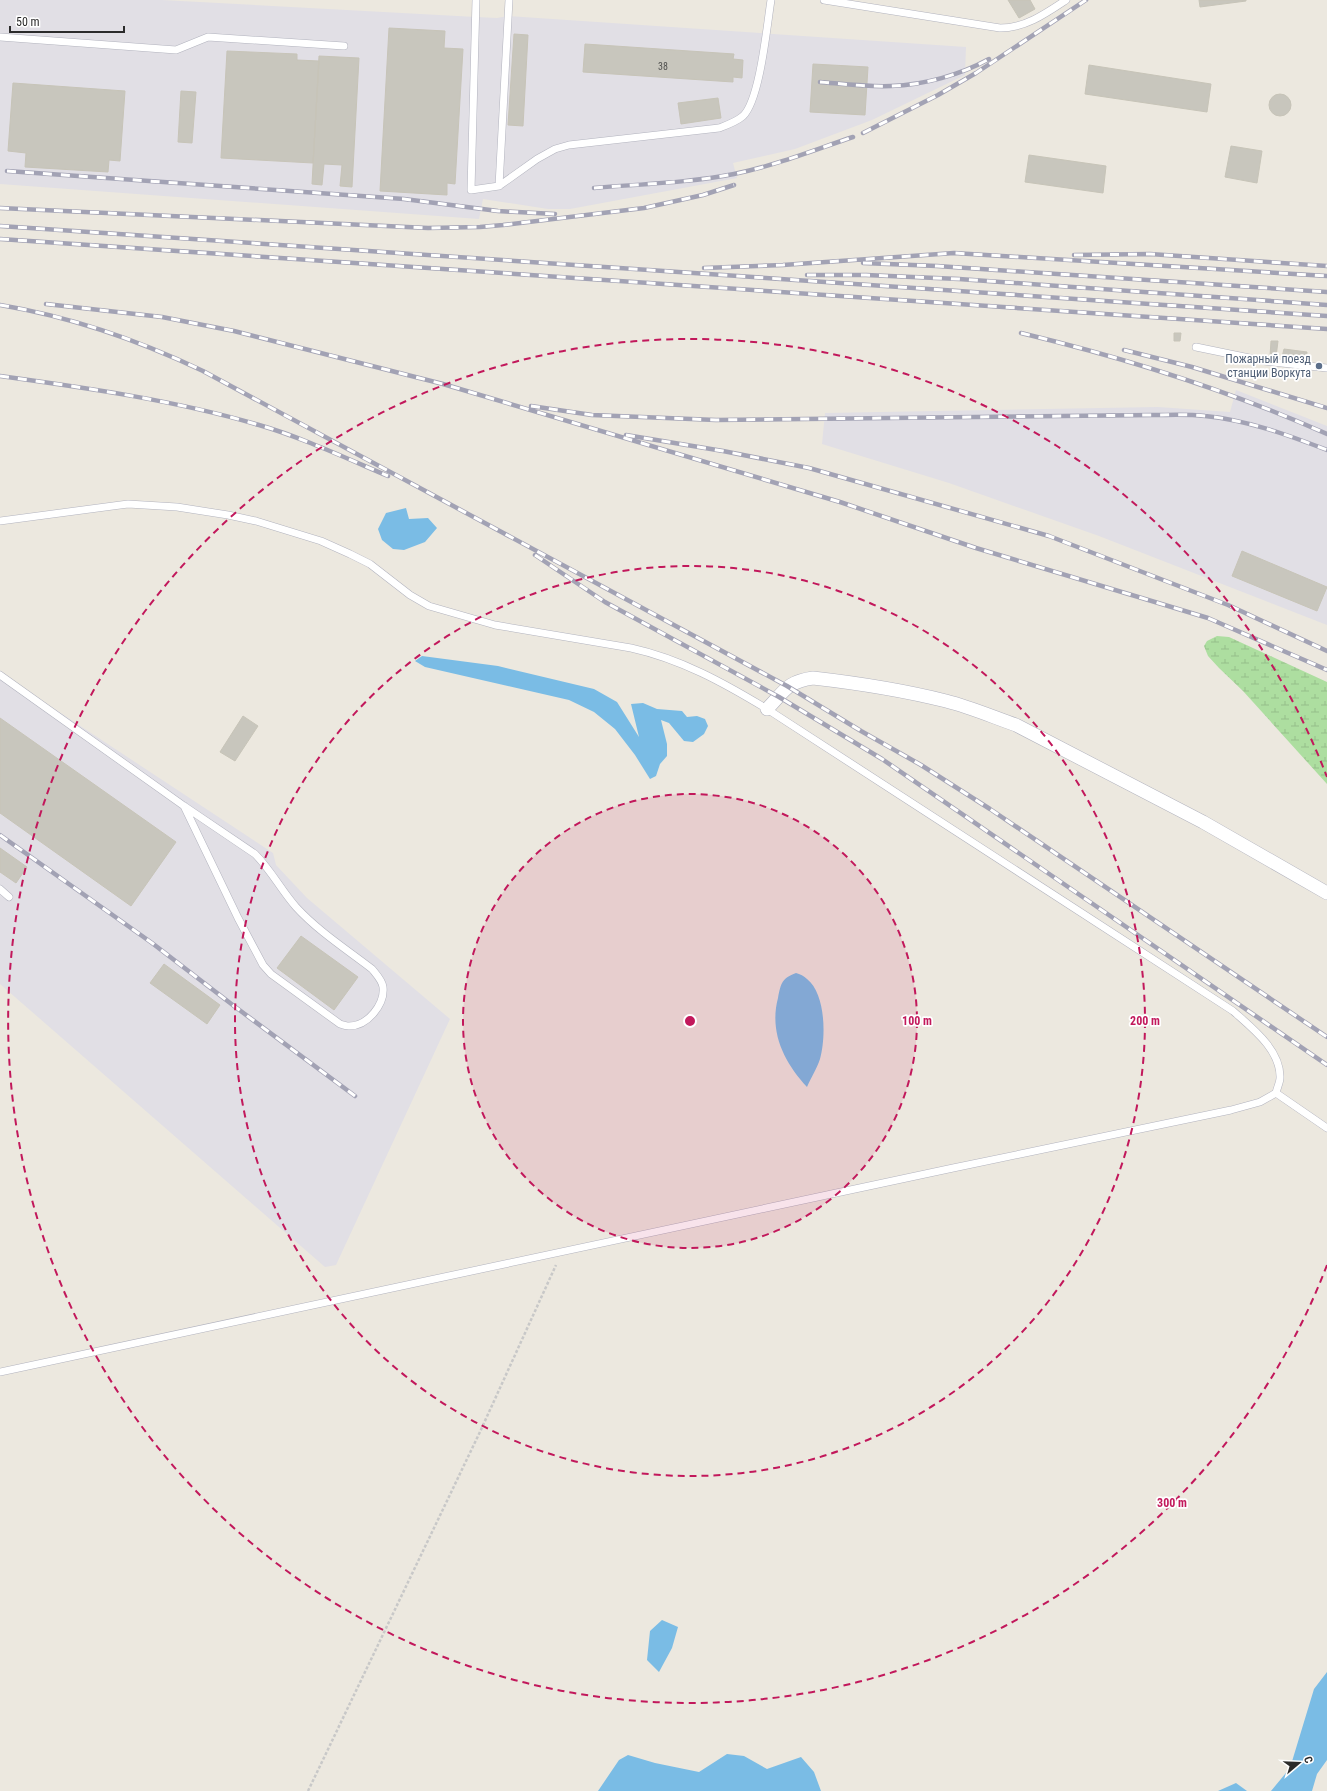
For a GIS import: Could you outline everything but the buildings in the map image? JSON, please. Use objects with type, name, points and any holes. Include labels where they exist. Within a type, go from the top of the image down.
[{"type":"street","points":[[767,709],[787,686],[802,680],[813,678],[884,688],[946,701],[1023,728],[1203,822],[1327,893]]},
{"type":"lane","points":[[476,0],[471,190],[499,186],[537,159],[555,149],[569,145],[719,128],[732,123],[744,115],[752,101],[757,82],[771,0]]},
{"type":"lane","points":[[499,186],[508,0]]},
{"type":"lane","points":[[824,0],[1000,28],[1012,28],[1022,25],[1066,0]]},
{"type":"lane","points":[[0,37],[176,50],[208,37],[344,46]]},
{"type":"lane","points":[[1196,347],[1264,361],[1327,368]]},
{"type":"lane","points":[[0,521],[128,504],[177,507],[256,521],[321,541],[350,554],[370,564],[410,595],[429,606],[495,625],[652,653],[679,662],[709,676],[767,709],[1233,1011],[1263,1038],[1276,1060],[1280,1078],[1276,1093],[1260,1102],[1231,1110],[984,1160],[0,1372]]},
{"type":"lane","points":[[0,676],[184,806],[255,854],[264,863],[282,891],[309,921],[372,969],[378,976],[382,986],[383,996],[379,1006],[373,1014],[360,1023],[350,1026],[340,1024],[271,974],[263,965],[238,918],[184,806]]},
{"type":"lane","points":[[0,889],[9,897]]},
{"type":"lane","points":[[1276,1093],[1327,1128]]},
{"type":"path","points":[[308,1791],[479,1434],[562,1252]]},
{"type":"shaded area","points":[[0,0],[162,0],[497,18],[508,16],[966,47],[965,75],[872,120],[795,149],[733,163],[737,178],[570,209],[548,209],[483,199],[479,219],[0,184]]},
{"type":"shaded area","points":[[1236,390],[1327,426],[1327,625],[1099,536],[949,483],[822,444],[825,413],[1158,407],[1230,412]]},
{"type":"shaded area","points":[[0,673],[273,853],[276,865],[307,898],[450,1019],[336,1265],[325,1267],[0,984]]},
{"type":"green space","points":[[1217,636],[1229,637],[1327,682],[1327,784],[1243,691],[1208,656],[1204,646],[1207,641]]},
{"type":"water","points":[[406,508],[409,519],[428,518],[437,528],[425,542],[404,550],[393,549],[382,540],[378,529],[386,513]]},
{"type":"water","points":[[422,656],[498,666],[594,689],[617,702],[639,737],[631,704],[643,703],[657,709],[682,711],[687,717],[697,716],[705,719],[708,726],[704,734],[693,742],[684,741],[669,723],[661,720],[667,744],[667,756],[660,764],[656,776],[650,779],[635,755],[615,729],[594,712],[569,700],[425,667],[415,661]]},
{"type":"water","points":[[796,973],[805,977],[813,986],[818,995],[823,1017],[824,1028],[820,1059],[807,1087],[785,1057],[777,1035],[776,1011],[781,985],[785,979]]},
{"type":"water","points":[[662,1620],[678,1627],[672,1648],[659,1672],[647,1660],[650,1631]]},
{"type":"water","points":[[1327,1672],[1327,1760],[1317,1774],[1312,1791],[1271,1791],[1290,1768],[1314,1689]]},
{"type":"water","points":[[727,1754],[744,1756],[767,1769],[801,1757],[814,1772],[821,1791],[598,1791],[619,1760],[628,1755],[655,1763],[699,1772]]},
{"type":"water","points":[[1236,1783],[1247,1791],[1218,1791]]},
{"type":"railway","points":[[863,133],[938,95],[976,73],[1086,0]]},
{"type":"railway","points":[[820,82],[874,86],[916,84],[942,78],[966,70],[989,59]]},
{"type":"railway","points":[[594,188],[682,181],[734,174],[779,162],[853,137]]},
{"type":"railway","points":[[7,171],[404,199],[498,211],[555,214]]},
{"type":"railway","points":[[0,208],[428,228],[480,227],[644,208],[703,195],[734,185]]},
{"type":"railway","points":[[0,226],[1327,316]]},
{"type":"railway","points":[[0,239],[1327,329]]},
{"type":"railway","points":[[704,268],[783,265],[954,253],[1327,276]]},
{"type":"railway","points":[[1074,255],[1150,254],[1327,266]]},
{"type":"railway","points":[[863,263],[937,266],[1327,292]]},
{"type":"railway","points":[[807,275],[866,275],[959,279],[1327,305]]},
{"type":"railway","points":[[46,304],[162,317],[234,331],[443,384],[840,502],[976,548],[1208,618],[1327,670]]},
{"type":"railway","points":[[0,305],[53,316],[104,331],[154,349],[203,371],[787,686],[921,765],[990,809],[1327,1037]]},
{"type":"railway","points":[[1021,333],[1099,353],[1176,376],[1252,403],[1327,434]]},
{"type":"railway","points":[[1124,350],[1192,367],[1327,408]]},
{"type":"railway","points":[[0,376],[130,396],[195,408],[227,416],[275,430],[388,476]]},
{"type":"railway","points":[[531,406],[592,415],[716,420],[1192,415],[1221,418],[1252,425],[1327,450]]},
{"type":"railway","points":[[626,435],[723,451],[809,468],[1049,536],[1228,605],[1327,651]]},
{"type":"railway","points":[[535,555],[605,602],[779,697],[882,759],[1327,1065]]},
{"type":"railway","points":[[0,835],[152,943],[355,1096]]},
{"type":"place","name":"Пожарный поезд станции Воркута","points":[[1319,366]]}]
